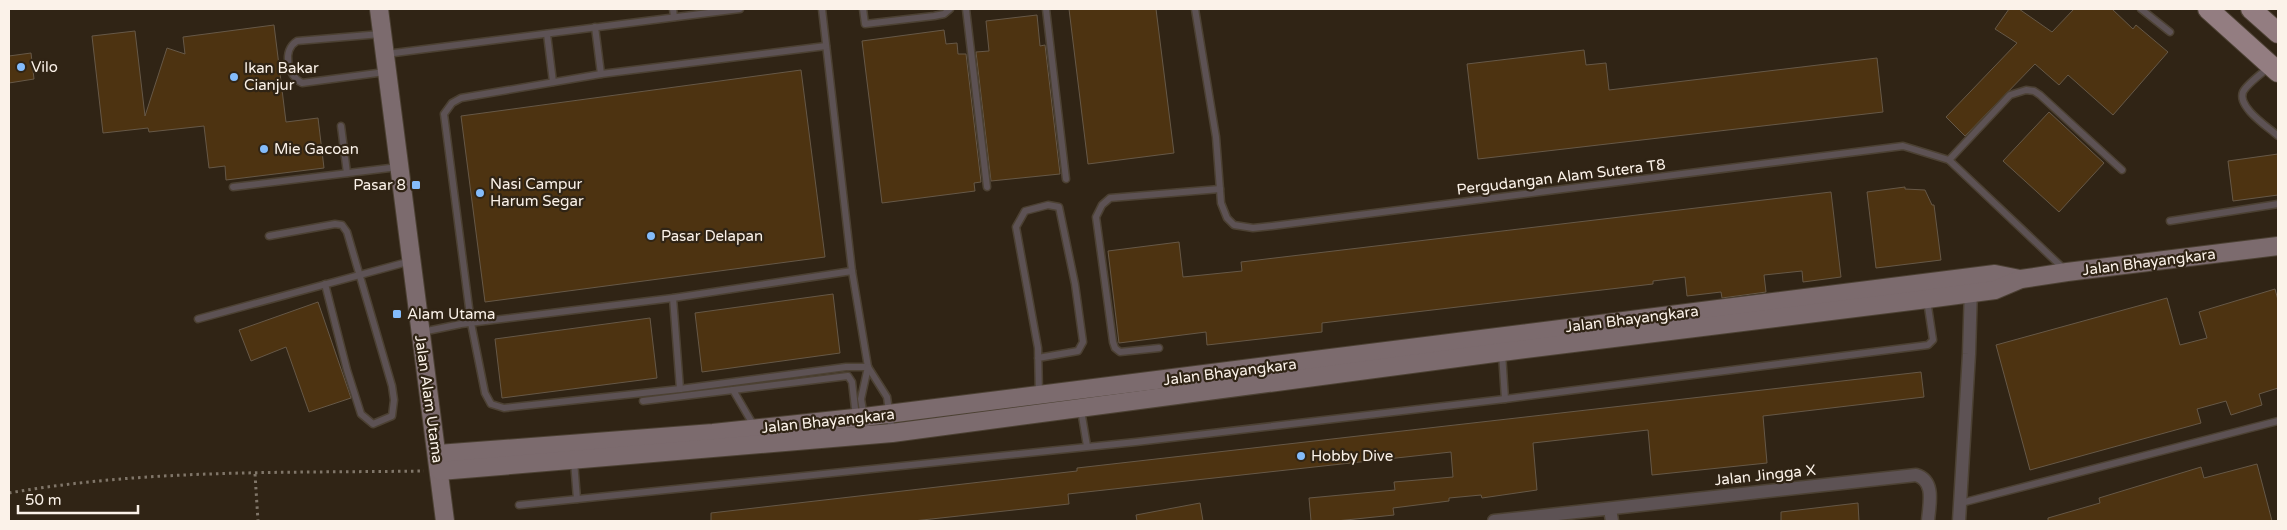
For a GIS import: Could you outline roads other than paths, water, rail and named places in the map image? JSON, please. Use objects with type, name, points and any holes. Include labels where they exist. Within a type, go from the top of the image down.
[{"type":"main road","name":"Jalan Alam Utama","points":[[379,9],[445,521]]},
{"type":"main road","points":[[2208,9],[2275,68]]},
{"type":"main road","points":[[2251,9],[2278,33]]},
{"type":"main road","name":"Jalan Bhayangkara","points":[[439,463],[574,460],[892,433],[1502,352],[1927,299],[1971,285],[1995,274],[2021,279],[2278,246]]},
{"type":"main road","name":"Jalan Bhayangkara","points":[[439,463],[860,418],[1971,285]]},
{"type":"street","points":[[1959,521],[1971,285]]},
{"type":"street","name":"Jalan Jingga X","points":[[1494,521],[1611,515],[1916,475],[1922,477],[1930,487],[1928,521]]},
{"type":"lane","points":[[673,9],[674,17]]},
{"type":"lane","points":[[384,55],[740,9]]},
{"type":"lane","points":[[822,9],[852,271],[868,366],[861,399],[860,418]]},
{"type":"lane","points":[[863,9],[865,24],[934,16],[944,14],[950,9]]},
{"type":"lane","points":[[975,9],[966,9],[987,187]]},
{"type":"lane","points":[[1046,9],[1066,179]]},
{"type":"lane","name":"Pergudangan Alam Sutera T8","points":[[1195,9],[1216,137],[1221,203],[1227,218],[1234,225],[1253,228],[1903,146],[1949,160],[2067,272]]},
{"type":"lane","points":[[2141,9],[2170,32]]},
{"type":"lane","points":[[595,27],[601,74]]},
{"type":"lane","points":[[382,34],[297,41],[290,45],[287,50],[291,74],[295,80],[302,82],[386,72]]},
{"type":"lane","points":[[547,34],[554,82]]},
{"type":"lane","points":[[826,46],[601,74],[461,98],[452,104],[444,114],[471,323],[485,393],[491,404],[504,408],[680,389],[846,367],[868,366]]},
{"type":"lane","points":[[2275,68],[2243,91],[2242,98],[2248,110],[2278,136]]},
{"type":"lane","points":[[1949,160],[2010,95],[2026,90],[2040,94],[2122,170]]},
{"type":"lane","points":[[341,126],[347,173]]},
{"type":"lane","points":[[233,186],[399,167]]},
{"type":"lane","points":[[1159,348],[1120,352],[1112,342],[1096,217],[1102,204],[1110,198],[1220,189]]},
{"type":"lane","points":[[2170,221],[2278,204]]},
{"type":"lane","points":[[1038,358],[1078,351],[1082,342],[1075,284],[1059,207],[1048,205],[1025,211],[1016,227],[1038,358],[1039,396]]},
{"type":"lane","points":[[269,236],[335,224],[342,225],[347,232],[392,386],[394,400],[392,416],[373,424],[361,414],[347,370],[325,284]]},
{"type":"lane","points":[[198,319],[411,261]]},
{"type":"lane","points":[[420,332],[471,323],[673,298],[852,271]]},
{"type":"lane","points":[[673,298],[680,389]]},
{"type":"lane","points":[[519,505],[1087,446],[1505,399],[1928,345],[1933,340],[1927,299]]},
{"type":"lane","points":[[1502,352],[1505,399]]},
{"type":"lane","points":[[868,366],[887,397],[892,433]]},
{"type":"lane","points":[[643,400],[848,376],[852,382],[862,435]]},
{"type":"lane","points":[[733,390],[756,429]]},
{"type":"lane","points":[[1081,408],[1087,446]]},
{"type":"lane","points":[[1961,503],[2278,421]]},
{"type":"lane","points":[[574,460],[577,499]]},
{"type":"place","name":"Vilo","points":[[21,67]]},
{"type":"place","name":"Ikan Bakar Cianjur","points":[[234,77]]},
{"type":"place","name":"Mie Gacoan","points":[[264,149]]},
{"type":"place","name":"Pasar 8","points":[[416,185]]},
{"type":"place","name":"Nasi Campur Harum Segar","points":[[480,193]]},
{"type":"place","name":"Pasar Delapan","points":[[651,236]]},
{"type":"place","name":"Alam Utama","points":[[397,314]]},
{"type":"place","name":"Hobby Dive","points":[[1301,456]]}]
